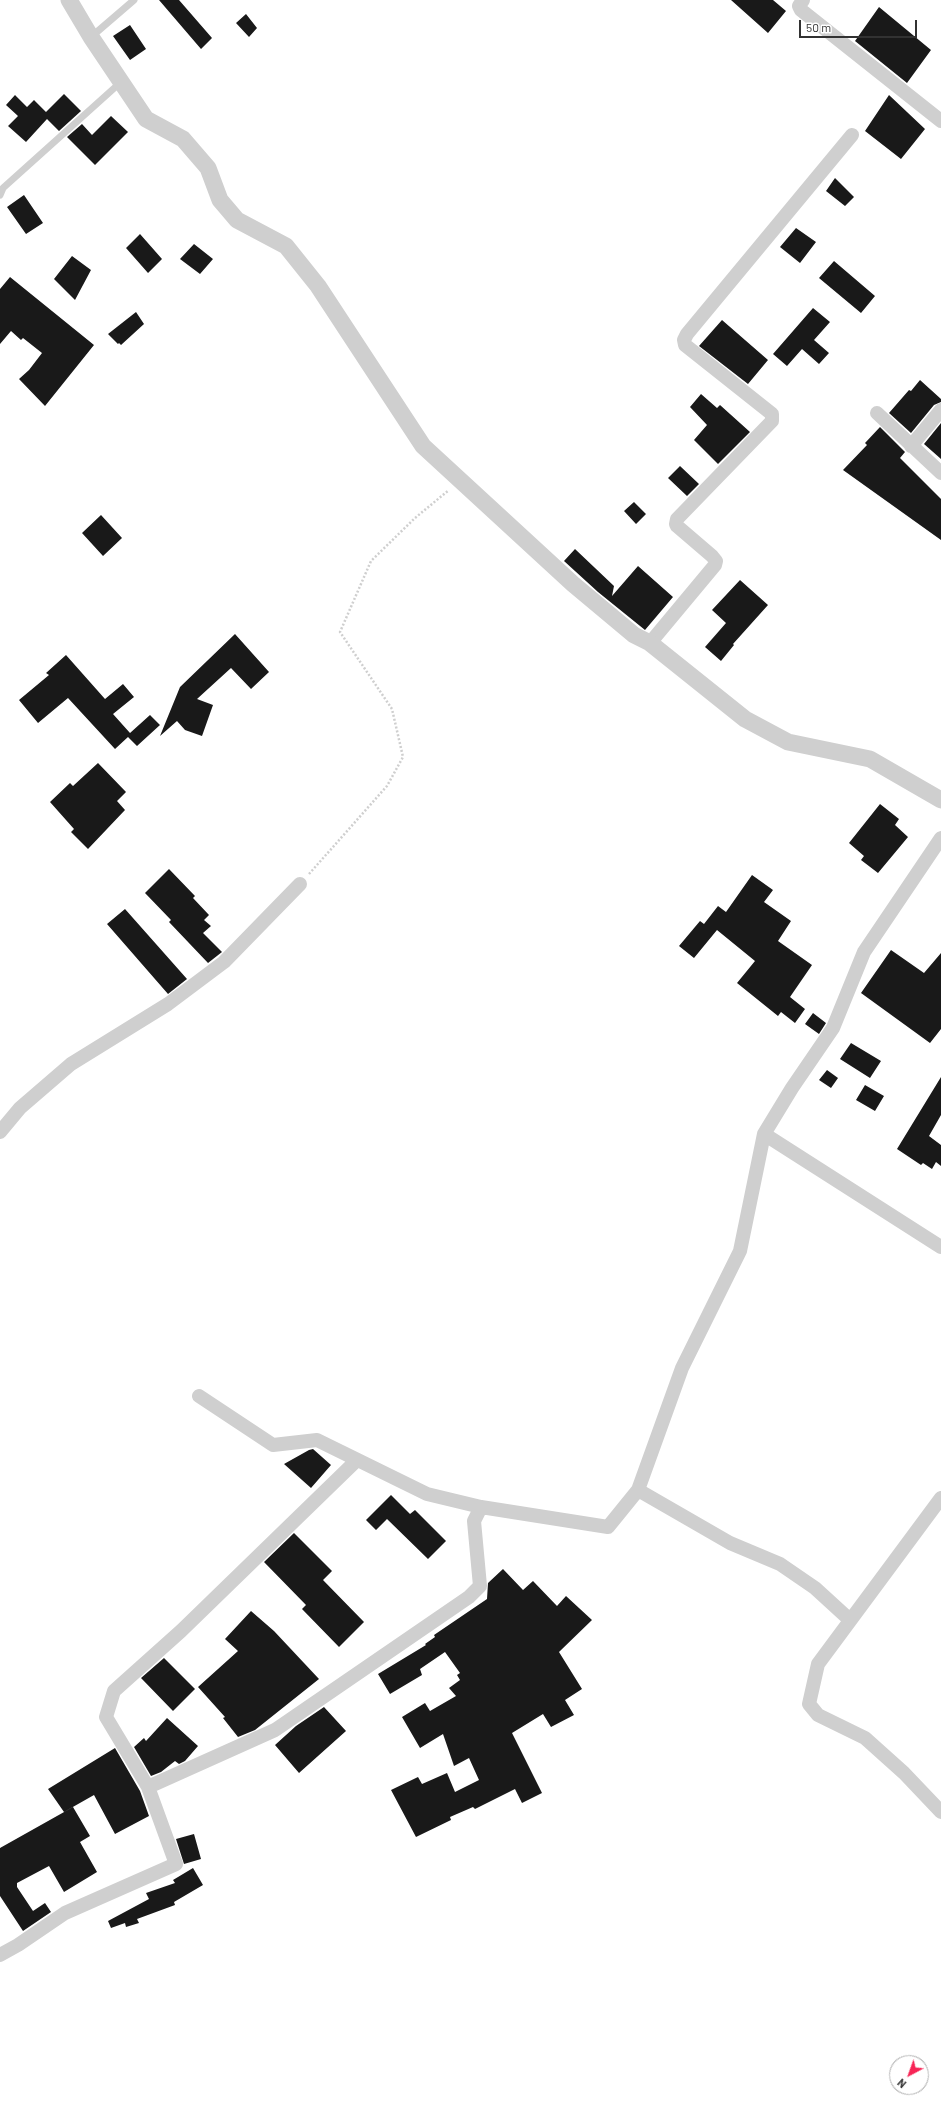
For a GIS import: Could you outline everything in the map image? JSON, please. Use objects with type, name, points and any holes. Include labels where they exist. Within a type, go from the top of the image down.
[{"type":"street","points":[[69,0],[91,37],[146,119],[183,139],[208,168],[220,200],[238,220],[286,246],[318,286],[422,446],[573,584],[634,635],[650,643],[744,719],[788,742],[870,759],[941,800]]},
{"type":"street","points":[[803,0],[798,6],[800,10],[941,121]]},
{"type":"street","points":[[650,643],[712,569],[716,561],[677,526],[677,519],[772,420],[772,414],[685,344],[686,334],[852,135]]},
{"type":"street","points":[[911,446],[941,410]]},
{"type":"street","points":[[877,413],[911,446],[941,472]]},
{"type":"street","points":[[199,1396],[273,1445],[317,1440],[426,1494],[481,1507],[608,1527],[638,1490],[682,1368],[740,1251],[764,1134],[792,1088],[833,1028],[864,952],[941,838]]},
{"type":"street","points":[[0,1132],[20,1108],[71,1064],[168,1004],[224,962],[300,884]]},
{"type":"street","points":[[764,1134],[941,1247]]},
{"type":"street","points":[[0,1955],[18,1945],[65,1913],[176,1864],[148,1787],[106,1717],[114,1691],[181,1631],[357,1460]]},
{"type":"street","points":[[638,1490],[730,1543],[780,1564],[815,1588],[850,1620]]},
{"type":"street","points":[[941,1498],[818,1664],[809,1704],[818,1715],[864,1738],[904,1773],[941,1812]]},
{"type":"street","points":[[148,1787],[275,1730],[468,1597],[480,1586],[474,1521],[481,1507]]},
{"type":"lane","points":[[91,37],[134,0]]},
{"type":"lane","points":[[1,190],[121,82]]},
{"type":"path","points":[[300,884],[388,786],[403,757],[392,709],[340,632],[371,561],[415,518],[460,480]]},
{"type":"building","points":[[159,0],[179,0],[212,38],[201,49]]},
{"type":"building","points":[[731,0],[773,0],[786,11],[768,33]]},
{"type":"building","points":[[879,7],[931,50],[907,83],[855,41]]},
{"type":"building","points":[[246,14],[257,28],[249,37],[236,23]]},
{"type":"building","points":[[130,25],[146,49],[130,60],[113,36]]},
{"type":"building","points":[[64,94],[81,111],[59,131],[47,119],[26,142],[8,126],[18,116],[6,105],[15,95],[27,107],[34,100],[46,112]]},
{"type":"building","points":[[889,95],[925,129],[901,159],[865,131]]},
{"type":"building","points":[[111,116],[128,132],[95,165],[67,137],[82,124],[92,135]]},
{"type":"building","points":[[835,178],[854,197],[845,206],[826,191]]},
{"type":"building","points":[[24,195],[43,223],[26,234],[7,207]]},
{"type":"building","points":[[796,228],[816,242],[800,263],[780,247]]},
{"type":"building","points":[[140,234],[162,259],[148,273],[126,248]]},
{"type":"building","points":[[194,244],[213,259],[200,274],[180,259]]},
{"type":"building","points":[[72,256],[91,270],[75,300],[54,279]]},
{"type":"building","points":[[834,261],[875,296],[861,313],[819,278]]},
{"type":"building","points":[[10,277],[94,345],[45,406],[19,379],[29,370],[42,353],[23,338],[21,340],[11,331],[0,344],[0,289]]},
{"type":"building","points":[[813,308],[830,322],[814,340],[829,353],[819,364],[802,349],[787,366],[773,354]]},
{"type":"building","points":[[136,312],[144,324],[121,345],[119,343],[118,344],[108,334]]},
{"type":"building","points":[[722,320],[768,360],[748,384],[699,346]]},
{"type":"building","points":[[920,380],[941,399],[941,402],[934,405],[911,433],[889,413]]},
{"type":"building","points":[[701,394],[717,408],[720,405],[750,432],[718,464],[694,440],[707,425],[690,407]]},
{"type":"building","points":[[941,423],[941,459],[924,444]]},
{"type":"building","points":[[880,427],[905,452],[900,458],[941,499],[941,540],[843,470],[867,445],[865,443]]},
{"type":"building","points":[[680,466],[699,484],[687,496],[668,478]]},
{"type":"building","points":[[634,502],[646,514],[636,524],[624,511]]},
{"type":"building","points":[[101,515],[122,538],[103,556],[82,533]]},
{"type":"building","points":[[575,549],[614,586],[612,596],[638,566],[673,597],[645,630],[598,592],[564,561]]},
{"type":"building","points":[[740,580],[768,605],[733,644],[734,645],[721,661],[705,647],[726,623],[712,610]]},
{"type":"building","points":[[235,634],[269,672],[251,689],[231,668],[197,699],[213,705],[202,736],[185,730],[177,721],[160,736],[180,687]]},
{"type":"building","points":[[66,655],[105,699],[123,684],[134,697],[113,714],[130,733],[150,715],[160,725],[137,746],[128,737],[115,749],[68,698],[38,723],[19,700],[49,675],[46,673]]},
{"type":"building","points":[[98,763],[126,792],[117,801],[125,810],[88,849],[71,832],[74,829],[50,802],[70,783],[73,786]]},
{"type":"building","points":[[880,804],[899,819],[895,825],[908,837],[878,873],[861,860],[864,856],[849,843]]},
{"type":"building","points":[[169,869],[195,896],[193,898],[209,915],[204,920],[211,926],[203,933],[222,952],[208,963],[169,922],[171,920],[145,893]]},
{"type":"building","points":[[752,875],[773,890],[764,902],[791,921],[778,941],[812,965],[790,997],[805,1009],[795,1023],[781,1012],[778,1016],[737,983],[755,961],[717,930],[694,958],[679,946],[700,921],[704,924],[718,906],[726,912]]},
{"type":"building","points":[[125,909],[187,979],[168,994],[107,924]]},
{"type":"building","points":[[891,950],[924,973],[941,953],[941,1029],[930,1043],[861,993]]},
{"type":"building","points":[[813,1013],[826,1023],[819,1034],[805,1024]]},
{"type":"building","points":[[851,1043],[881,1061],[870,1078],[840,1059]]},
{"type":"building","points":[[827,1070],[838,1078],[831,1088],[819,1080]]},
{"type":"building","points":[[941,1077],[941,1115],[929,1136],[941,1145],[941,1166],[936,1162],[932,1169],[923,1163],[921,1165],[897,1149]]},
{"type":"building","points":[[865,1085],[884,1096],[875,1111],[856,1100]]},
{"type":"building","points":[[313,1449],[331,1465],[311,1488],[284,1464]]},
{"type":"building","points":[[391,1495],[410,1514],[415,1510],[446,1541],[428,1559],[387,1519],[376,1530],[366,1520]]},
{"type":"building","points":[[294,1533],[332,1571],[323,1580],[364,1622],[339,1647],[302,1609],[306,1605],[264,1562]]},
{"type":"building","points":[[503,1569],[523,1590],[533,1581],[557,1606],[566,1596],[592,1620],[559,1652],[582,1689],[565,1700],[574,1715],[551,1727],[543,1714],[512,1733],[542,1793],[522,1803],[515,1789],[475,1809],[473,1807],[450,1817],[451,1820],[416,1837],[391,1790],[418,1777],[422,1784],[447,1773],[455,1792],[479,1780],[469,1758],[454,1766],[443,1734],[420,1748],[402,1717],[425,1703],[430,1711],[456,1696],[449,1688],[460,1680],[457,1675],[460,1673],[445,1652],[420,1669],[422,1675],[390,1694],[378,1674],[426,1645],[425,1644],[435,1637],[434,1635],[487,1599],[488,1583]]},
{"type":"building","points":[[251,1611],[274,1631],[319,1679],[255,1730],[238,1737],[223,1718],[225,1717],[198,1687],[238,1651],[225,1639]]},
{"type":"building","points":[[164,1658],[195,1689],[173,1711],[141,1678]]},
{"type":"building","points":[[324,1707],[346,1731],[299,1773],[275,1745],[296,1726]]},
{"type":"building","points":[[167,1718],[198,1746],[185,1761],[179,1764],[175,1761],[161,1772],[151,1776],[134,1747],[144,1738],[146,1741]]},
{"type":"building","points":[[115,1748],[140,1791],[149,1816],[115,1834],[94,1795],[64,1812],[48,1789]]},
{"type":"building","points":[[73,1807],[90,1836],[80,1842],[97,1872],[64,1892],[49,1866],[17,1883],[17,1887],[33,1911],[45,1903],[51,1912],[23,1931],[0,1896],[0,1848]]},
{"type":"building","points":[[194,1834],[201,1859],[184,1864],[176,1839]]},
{"type":"building","points":[[193,1868],[203,1885],[174,1902],[175,1905],[137,1919],[139,1923],[126,1927],[125,1923],[111,1928],[108,1921],[149,1899],[146,1893],[175,1883],[173,1880]]}]
